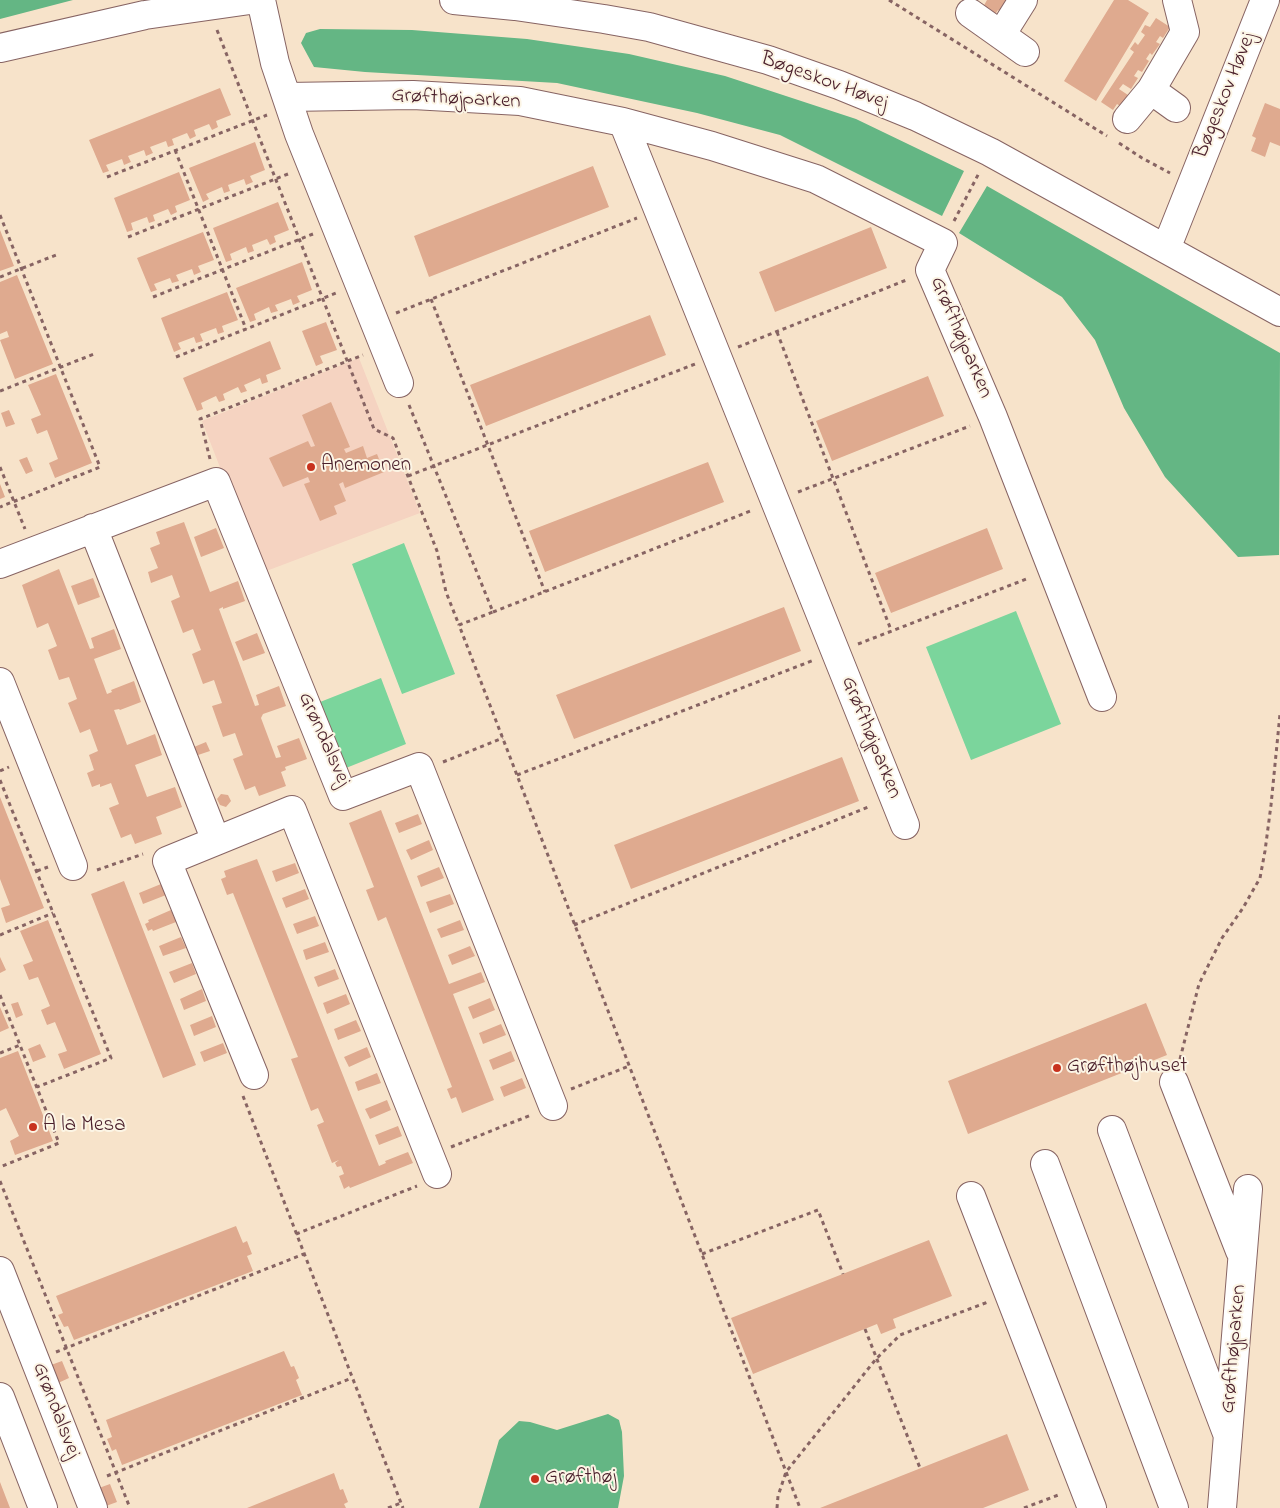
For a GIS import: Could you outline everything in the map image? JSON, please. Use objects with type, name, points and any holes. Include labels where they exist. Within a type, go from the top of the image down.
[{"type":"street","points":[[0,48],[145,16],[250,0]]},
{"type":"street","points":[[261,0],[275,63],[288,102],[399,383]]},
{"type":"street","name":"Bøgeskov Høvej","points":[[454,0],[515,6],[631,24],[692,38],[768,60],[839,84],[915,116],[990,152],[1280,312]]},
{"type":"street","points":[[1001,35],[1023,0]]},
{"type":"street","points":[[1118,133],[1151,90],[1185,32],[1177,0]]},
{"type":"street","name":"Bøgeskov Høvej","points":[[1166,249],[1265,0]]},
{"type":"street","points":[[970,13],[1025,52]]},
{"type":"street","name":"Bøgeskov Høvej","points":[[1151,90],[1176,108]]},
{"type":"street","name":"Grøfthøjparken","points":[[288,102],[413,95],[520,101],[624,122],[712,146],[816,179],[943,243],[930,270],[993,417],[1102,697]]},
{"type":"street","name":"Grøfthøjparken","points":[[624,122],[905,825]]},
{"type":"street","points":[[0,564],[216,482]]},
{"type":"street","name":"Grøndalsvej","points":[[216,482],[343,796],[419,766],[421,771]]},
{"type":"street","points":[[93,528],[216,842]]},
{"type":"street","points":[[0,682],[73,866]]},
{"type":"street","points":[[421,771],[551,1102]]},
{"type":"street","points":[[254,1075],[167,861],[292,810],[433,1164]]},
{"type":"street","points":[[1174,1082],[1243,1260]]},
{"type":"street","points":[[1112,1130],[1228,1436]]},
{"type":"street","points":[[1045,1164],[1174,1508]]},
{"type":"street","name":"Grøfthøjparken","points":[[1222,1508],[1248,1190]]},
{"type":"street","points":[[971,1196],[1088,1496]]},
{"type":"street","name":"Grøndalsvej","points":[[0,1272],[9,1319],[36,1360],[88,1496]]},
{"type":"street","points":[[0,1396],[43,1508]]},
{"type":"path","points":[[889,0],[1118,133],[1142,158],[1171,174]]},
{"type":"path","points":[[208,6],[374,430],[392,438],[408,476],[437,551],[446,592],[800,1508]]},
{"type":"path","points":[[107,177],[252,120],[288,102]]},
{"type":"path","points":[[175,150],[246,329]]},
{"type":"path","points":[[943,243],[990,152]]},
{"type":"path","points":[[128,237],[311,164]]},
{"type":"path","points":[[374,322],[659,210]]},
{"type":"path","points":[[0,215],[100,467],[0,507]]},
{"type":"path","points":[[153,297],[335,225]]},
{"type":"path","points":[[0,277],[56,255]]},
{"type":"path","points":[[408,476],[717,356],[930,270]]},
{"type":"path","points":[[176,357],[359,284]]},
{"type":"path","points":[[432,299],[545,592]]},
{"type":"path","points":[[777,332],[892,630]]},
{"type":"path","points":[[216,482],[200,419],[384,346]]},
{"type":"path","points":[[0,391],[94,354]]},
{"type":"path","points":[[399,383],[493,612]]},
{"type":"path","points":[[459,624],[993,417]]},
{"type":"path","points":[[0,467],[34,551]]},
{"type":"path","points":[[517,776],[1033,576]]},
{"type":"path","points":[[1174,1082],[1199,984],[1222,938],[1244,908],[1260,878],[1268,833],[1280,714]]},
{"type":"path","points":[[421,771],[503,738]]},
{"type":"path","points":[[0,780],[111,1058],[37,1087]]},
{"type":"path","points":[[574,925],[894,797]]},
{"type":"path","points":[[73,866],[92,872],[154,851],[167,861]]},
{"type":"path","points":[[0,935],[53,914]]},
{"type":"path","points":[[0,995],[59,1143],[0,1167]]},
{"type":"path","points":[[0,1053],[20,1045]]},
{"type":"path","points":[[296,1234],[428,1181],[423,1168],[551,1102],[629,1066]]},
{"type":"path","points":[[254,1075],[238,1082],[403,1508]]},
{"type":"path","points":[[0,1181],[130,1508]]},
{"type":"path","points":[[702,1254],[818,1210],[842,1274]]},
{"type":"path","points":[[36,1360],[304,1254]]},
{"type":"path","points":[[777,1508],[778,1496],[786,1472],[876,1359],[900,1335],[1009,1294]]},
{"type":"path","points":[[865,1329],[920,1468]]},
{"type":"path","points":[[88,1496],[116,1472],[352,1378]]},
{"type":"path","points":[[1024,1508],[1088,1496]]},
{"type":"path","points":[[388,1508],[401,1503]]},
{"type":"shaded area","name":"Anemonen","points":[[359,358],[420,513],[261,573],[202,421]]},
{"type":"green space","points":[[0,0],[73,0],[0,19]]},
{"type":"green space","points":[[320,29],[412,30],[527,39],[629,54],[725,76],[856,119],[964,171],[942,216],[780,135],[697,113],[557,83],[365,72],[314,67],[301,43],[306,33]]},
{"type":"green space","points":[[987,186],[1280,353],[1279,555],[1238,557],[1165,477],[1124,408],[1095,340],[1062,297],[959,233]]},
{"type":"green space","points":[[404,543],[455,674],[402,694],[352,564]]},
{"type":"green space","points":[[1016,611],[1061,724],[971,760],[926,647]]},
{"type":"green space","points":[[381,678],[406,744],[341,770],[315,704]]},
{"type":"green space","points":[[608,1414],[619,1420],[622,1432],[624,1476],[618,1508],[479,1508],[499,1440],[519,1421],[530,1422],[557,1430]]},
{"type":"building","points":[[987,0],[1009,0],[1001,12],[998,10],[994,16],[982,9]]},
{"type":"building","points":[[1114,0],[1128,0],[1149,13],[1096,101],[1064,81]]},
{"type":"building","points":[[1156,18],[1170,27],[1163,38],[1160,36],[1156,42],[1160,44],[1152,55],[1150,53],[1146,59],[1149,61],[1142,72],[1138,70],[1134,76],[1138,78],[1131,89],[1123,84],[1119,89],[1128,95],[1120,106],[1117,104],[1113,110],[1101,102],[1134,52],[1130,49],[1135,42],[1138,45],[1145,35],[1141,32],[1145,25],[1150,27]]},
{"type":"building","points":[[220,88],[231,115],[216,121],[218,127],[212,130],[209,124],[194,130],[196,136],[190,139],[187,133],[172,139],[174,145],[168,147],[166,141],[150,147],[153,153],[146,156],[144,150],[128,156],[131,162],[124,165],[122,159],[106,165],[109,171],[103,173],[89,140]]},
{"type":"building","points":[[1265,103],[1280,109],[1280,146],[1270,142],[1265,157],[1251,151],[1256,138],[1252,136]]},
{"type":"building","points":[[255,142],[265,170],[250,176],[253,182],[246,185],[244,179],[228,185],[230,191],[224,193],[222,187],[206,194],[209,199],[203,202],[189,168]]},
{"type":"building","points":[[593,166],[609,207],[429,277],[414,236]]},
{"type":"building","points":[[179,172],[190,200],[175,206],[177,212],[171,215],[168,209],[153,215],[155,221],[149,223],[147,217],[131,223],[133,230],[127,232],[114,198]]},
{"type":"building","points":[[278,202],[289,230],[274,236],[276,242],[270,245],[267,239],[252,245],[254,251],[248,253],[246,247],[230,254],[232,260],[226,262],[213,228]]},
{"type":"building","points":[[871,227],[887,268],[775,312],[759,272]]},
{"type":"building","points":[[0,230],[14,266],[0,271]]},
{"type":"building","points":[[203,232],[214,260],[198,266],[201,272],[194,275],[192,269],[176,275],[179,281],[172,283],[170,278],[154,284],[157,290],[151,292],[137,258]]},
{"type":"building","points":[[302,262],[312,290],[297,296],[300,302],[293,305],[291,299],[275,305],[278,311],[271,313],[269,307],[254,314],[256,320],[250,322],[236,288]]},
{"type":"building","points":[[17,275],[53,364],[15,379],[0,340],[9,337],[7,331],[0,334],[0,282]]},
{"type":"building","points":[[227,292],[238,320],[222,326],[224,332],[218,334],[216,328],[200,334],[203,341],[196,343],[194,337],[178,343],[181,349],[174,352],[161,318]]},
{"type":"building","points":[[650,315],[666,355],[486,426],[470,385]]},
{"type":"building","points":[[326,322],[337,350],[320,356],[323,363],[316,366],[302,331]]},
{"type":"building","points":[[270,341],[281,369],[266,375],[268,382],[262,384],[260,378],[244,385],[247,391],[241,393],[238,387],[223,394],[225,400],[219,402],[216,396],[201,403],[203,409],[197,411],[183,378]]},
{"type":"building","points":[[56,374],[92,463],[55,478],[49,463],[58,459],[47,430],[37,434],[31,419],[41,415],[28,385]]},
{"type":"building","points":[[928,376],[944,416],[832,461],[816,421]]},
{"type":"building","points":[[331,402],[350,447],[344,449],[346,453],[363,446],[367,458],[377,454],[384,472],[345,488],[343,482],[339,484],[346,501],[334,506],[337,514],[320,521],[304,484],[310,482],[308,477],[283,487],[269,458],[308,441],[311,447],[315,446],[302,415]]},
{"type":"building","points":[[9,410],[15,424],[6,427],[1,413]]},
{"type":"building","points":[[27,457],[33,471],[26,474],[19,460]]},
{"type":"building","points":[[708,462],[724,502],[545,572],[529,531]]},
{"type":"building","points":[[0,484],[5,497],[0,499]]},
{"type":"building","points":[[184,522],[210,592],[238,581],[245,601],[219,609],[255,706],[259,705],[256,695],[279,686],[286,706],[263,714],[261,718],[276,758],[281,757],[277,746],[299,738],[307,759],[285,767],[286,770],[281,772],[286,786],[259,796],[255,786],[245,790],[233,759],[243,755],[235,733],[223,737],[212,706],[222,703],[214,680],[203,684],[192,654],[201,650],[193,629],[183,633],[171,601],[180,597],[172,575],[151,583],[148,572],[158,568],[150,548],[160,544],[156,532]]},
{"type":"building","points":[[216,528],[224,548],[201,557],[194,537]]},
{"type":"building","points":[[987,528],[1003,569],[891,613],[875,573]]},
{"type":"building","points":[[59,569],[90,649],[94,648],[91,638],[114,629],[121,649],[94,659],[107,694],[112,692],[111,690],[134,681],[141,702],[120,710],[114,710],[127,745],[155,734],[162,755],[135,765],[147,797],[175,787],[182,807],[156,817],[162,834],[135,844],[131,834],[121,838],[109,808],[119,804],[111,783],[100,787],[100,784],[92,787],[87,773],[94,770],[89,755],[98,751],[90,729],[80,733],[68,703],[77,699],[69,677],[59,680],[48,650],[57,646],[48,623],[37,628],[22,585]]},
{"type":"building","points":[[93,578],[100,597],[78,605],[71,586]]},
{"type":"building","points":[[784,607],[801,651],[574,739],[556,695]]},
{"type":"building","points":[[257,633],[265,653],[243,661],[235,642]]},
{"type":"building","points":[[206,742],[210,751],[198,755],[194,747]]},
{"type":"building","points":[[842,757],[859,801],[631,889],[614,845]]},
{"type":"building","points":[[221,794],[228,795],[231,801],[226,807],[220,805],[217,799]]},
{"type":"building","points":[[0,797],[44,908],[6,923],[1,908],[10,905],[0,879]]},
{"type":"building","points":[[381,810],[449,984],[481,972],[485,982],[453,994],[494,1100],[462,1113],[456,1097],[451,1099],[447,1089],[452,1087],[386,917],[378,921],[366,890],[374,887],[349,823]]},
{"type":"building","points":[[418,814],[422,824],[399,833],[395,823]]},
{"type":"building","points":[[429,840],[433,850],[411,860],[406,850]]},
{"type":"building","points":[[257,859],[379,1166],[386,1163],[385,1161],[408,1152],[413,1163],[350,1188],[349,1186],[344,1189],[339,1176],[344,1174],[341,1166],[337,1167],[335,1163],[339,1160],[332,1163],[317,1125],[324,1122],[318,1108],[311,1111],[291,1059],[298,1057],[233,893],[227,895],[221,879],[226,877],[224,871]]},
{"type":"building","points":[[295,863],[299,873],[276,882],[272,871]]},
{"type":"building","points":[[439,867],[444,878],[421,887],[417,876]]},
{"type":"building","points":[[124,881],[196,1065],[163,1078],[91,894]]},
{"type":"building","points":[[161,884],[166,895],[143,904],[139,893]]},
{"type":"building","points":[[305,889],[309,899],[286,908],[282,898]]},
{"type":"building","points":[[450,894],[454,904],[430,913],[426,902]]},
{"type":"building","points":[[171,910],[176,922],[153,931],[152,929],[148,931],[145,924],[149,922],[148,920]]},
{"type":"building","points":[[315,916],[319,926],[297,934],[293,924]]},
{"type":"building","points":[[48,920],[101,1054],[64,1069],[58,1054],[67,1051],[55,1022],[47,1025],[41,1010],[50,1006],[38,977],[29,980],[23,965],[33,961],[20,931]]},
{"type":"building","points":[[460,920],[464,930],[441,938],[437,929]]},
{"type":"building","points":[[181,937],[186,948],[163,956],[159,946]]},
{"type":"building","points":[[325,942],[329,952],[306,960],[303,950]]},
{"type":"building","points":[[470,946],[475,956],[452,965],[448,955]]},
{"type":"building","points":[[0,957],[6,970],[0,973]]},
{"type":"building","points":[[192,963],[196,974],[174,983],[169,972]]},
{"type":"building","points":[[335,969],[339,979],[318,987],[314,977]]},
{"type":"building","points":[[202,989],[206,1001],[184,1010],[180,999]]},
{"type":"building","points":[[346,994],[350,1004],[327,1014],[323,1003]]},
{"type":"building","points":[[490,998],[495,1010],[473,1019],[468,1007]]},
{"type":"building","points":[[18,1002],[23,1015],[16,1018],[11,1004]]},
{"type":"building","name":"Grøfthøjhuset","points":[[1146,1003],[1167,1055],[968,1134],[948,1081]]},
{"type":"building","points":[[0,1007],[9,1028],[0,1032]]},
{"type":"building","points":[[212,1016],[216,1027],[194,1036],[190,1025]]},
{"type":"building","points":[[356,1020],[361,1031],[338,1040],[334,1029]]},
{"type":"building","points":[[501,1024],[506,1035],[483,1044],[479,1033]]},
{"type":"building","points":[[223,1043],[227,1053],[204,1062],[200,1052]]},
{"type":"building","points":[[40,1044],[46,1057],[33,1062],[28,1049]]},
{"type":"building","points":[[367,1047],[371,1057],[349,1067],[344,1057]]},
{"type":"building","points":[[18,1051],[53,1141],[15,1155],[10,1141],[19,1136],[6,1108],[0,1111],[0,1058]]},
{"type":"building","points":[[511,1051],[515,1061],[493,1070],[489,1060]]},
{"type":"building","points":[[377,1073],[381,1083],[358,1091],[355,1082]]},
{"type":"building","points":[[522,1078],[526,1088],[504,1097],[500,1087]]},
{"type":"building","points":[[387,1100],[391,1110],[370,1119],[365,1109]]},
{"type":"building","points":[[398,1126],[402,1136],[379,1145],[375,1135]]},
{"type":"building","points":[[236,1226],[243,1243],[247,1241],[252,1254],[247,1256],[253,1271],[74,1340],[68,1326],[64,1327],[58,1315],[63,1313],[56,1296]]},
{"type":"building","points":[[929,1240],[952,1296],[893,1319],[896,1328],[881,1334],[877,1324],[753,1374],[731,1318]]},
{"type":"building","points":[[284,1351],[291,1367],[294,1366],[299,1378],[296,1380],[302,1395],[122,1465],[116,1449],[112,1451],[107,1439],[112,1437],[106,1420]]},
{"type":"building","points":[[62,1361],[69,1378],[58,1383],[51,1365]]},
{"type":"building","points":[[1007,1434],[1029,1490],[983,1508],[820,1508]]},
{"type":"building","points":[[334,1473],[340,1490],[343,1489],[348,1502],[344,1504],[346,1508],[247,1508]]},
{"type":"building","points":[[0,1482],[10,1508],[0,1508]]},
{"type":"building","points":[[110,1484],[117,1502],[106,1506],[99,1488]]},
{"type":"place","name":"Anemonen","points":[[311,467]]},
{"type":"place","name":"Grøfthøjhuset","points":[[1057,1068]]},
{"type":"place","name":"A la Mesa","points":[[33,1127]]},
{"type":"place","name":"Grøfthøj","points":[[535,1479]]}]
